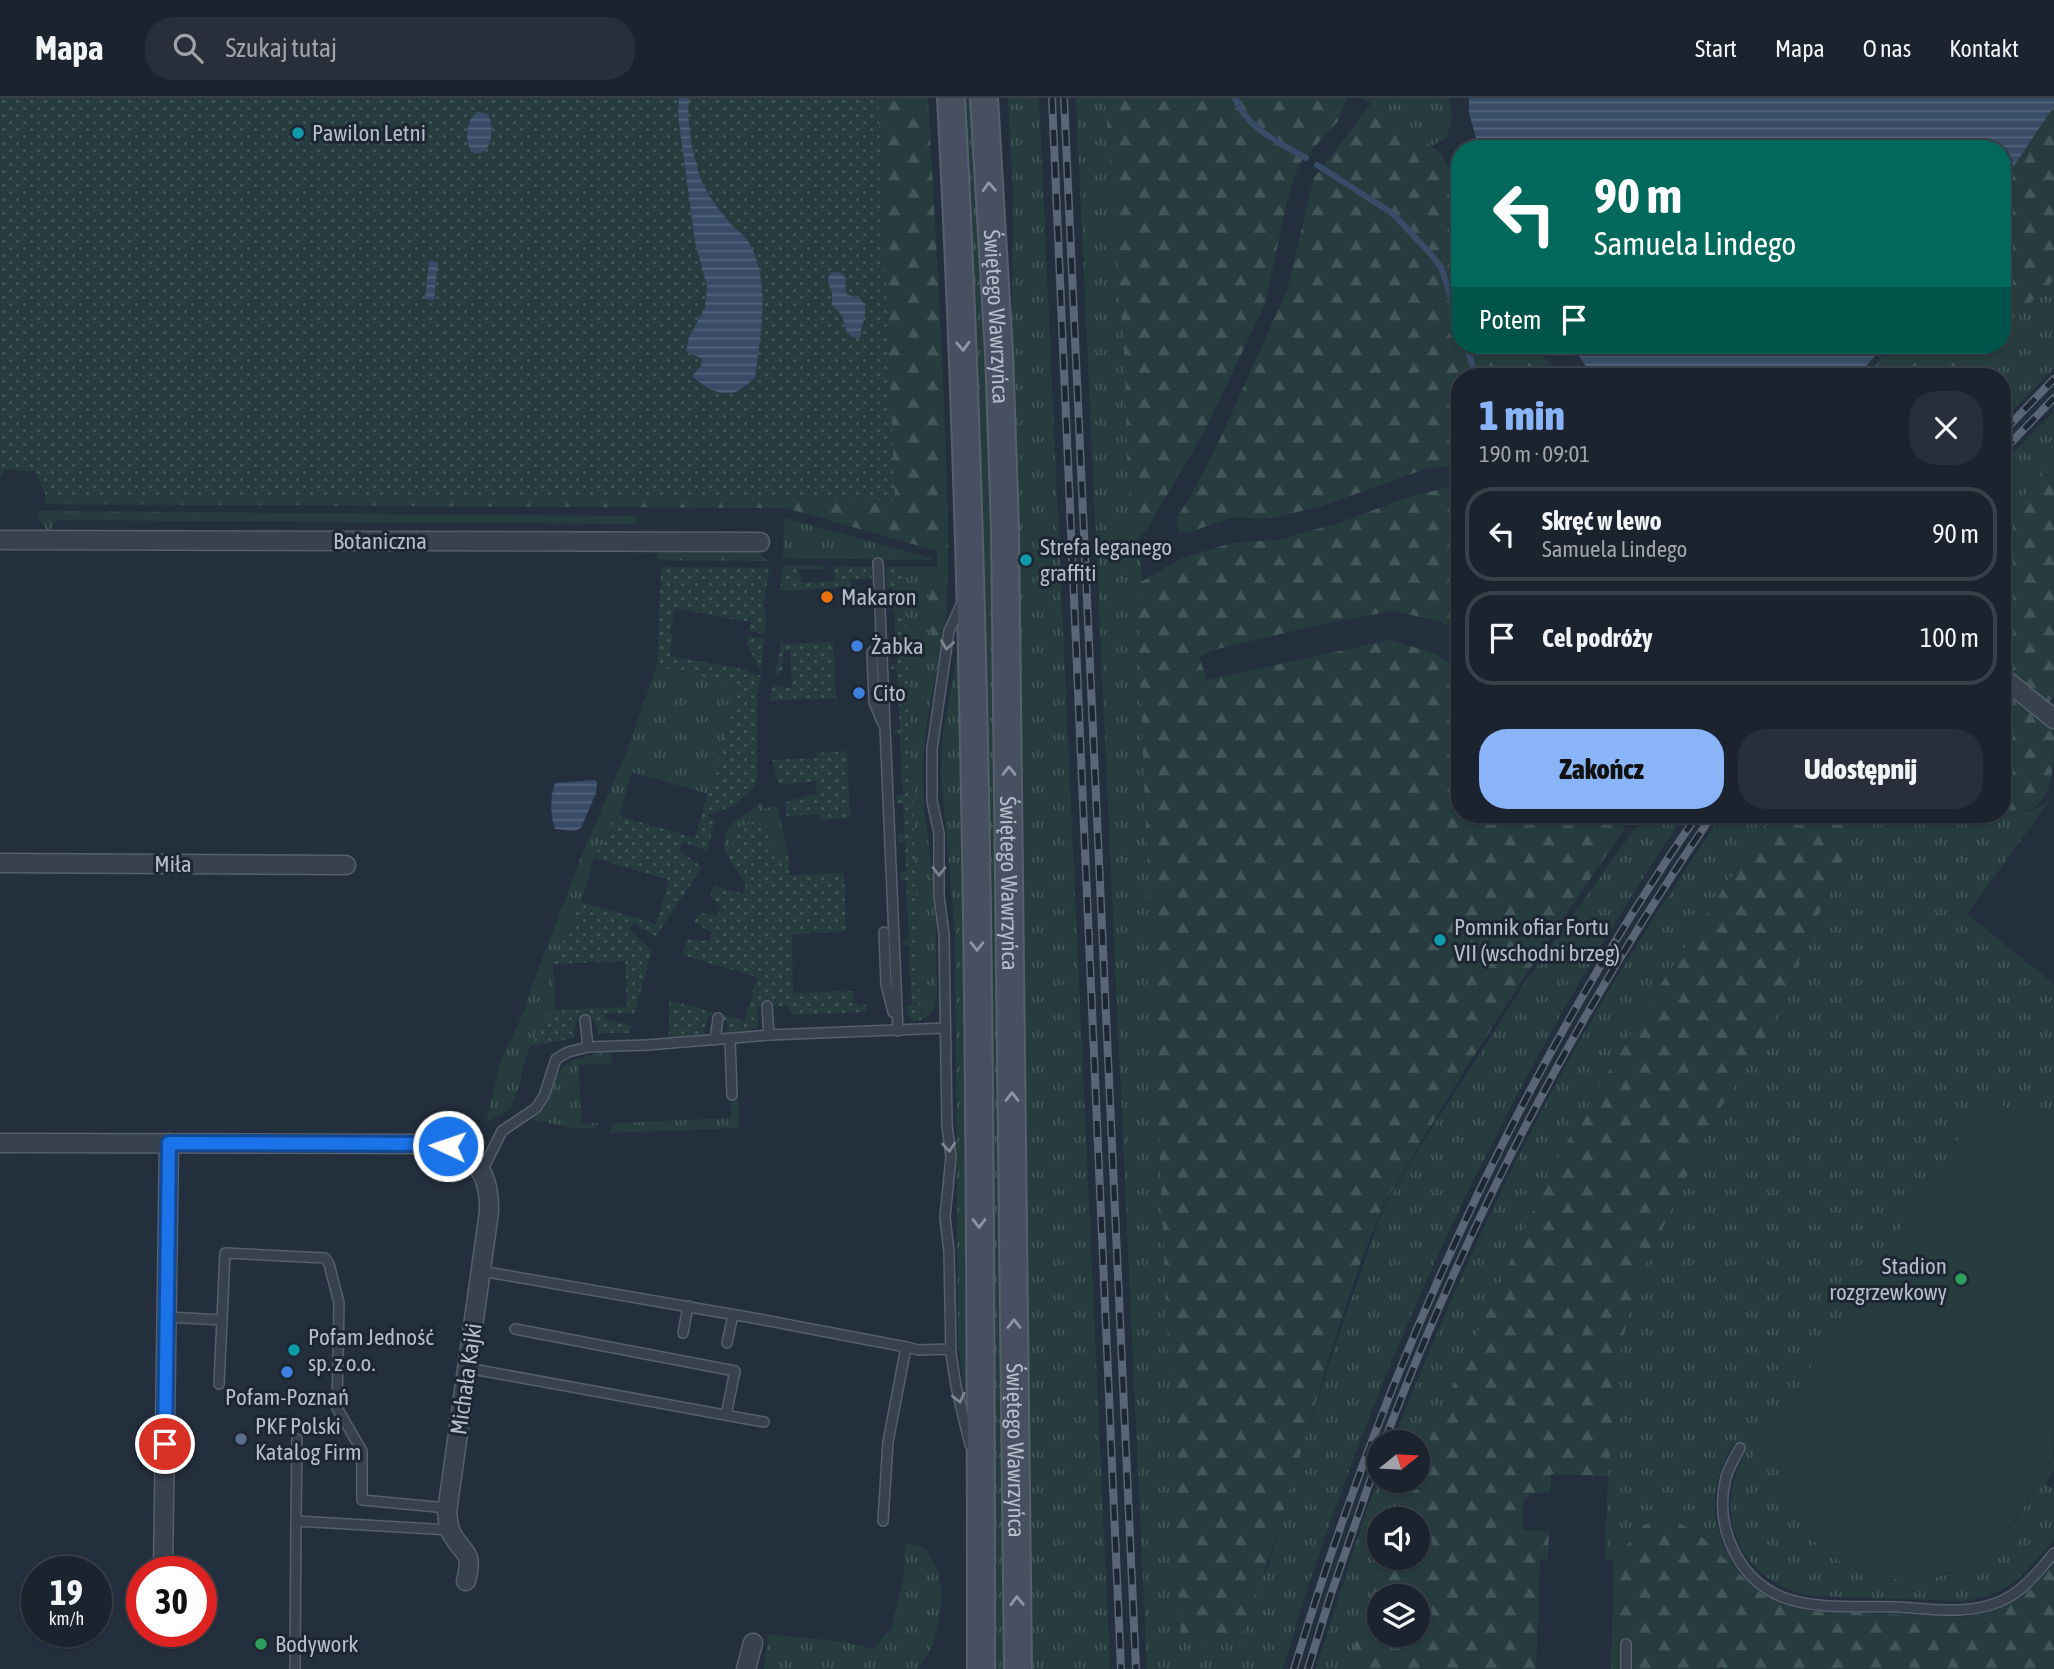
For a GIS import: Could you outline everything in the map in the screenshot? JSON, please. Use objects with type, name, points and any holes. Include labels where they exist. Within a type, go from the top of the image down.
[{"type":"main road","name":"Świętego Wawrzyńca","points":[[951,98],[971,582],[981,1669]]},
{"type":"main road","name":"Świętego Wawrzyńca","points":[[984,98],[999,353],[1005,527],[1018,1669]]},
{"type":"street","name":"Botaniczna","points":[[0,540],[760,542]]},
{"type":"street","points":[[2011,684],[2054,719]]},
{"type":"street","name":"Miła","points":[[0,863],[346,865]]},
{"type":"street","points":[[0,1143],[433,1144],[460,1149],[482,1171]]},
{"type":"street","points":[[163,1556],[169,1143]]},
{"type":"street","name":"Michała Kajki","points":[[466,1581],[470,1561],[450,1530],[448,1508],[490,1197],[482,1171]]},
{"type":"street","points":[[746,1669],[753,1643]]},
{"type":"lane","points":[[878,563],[898,1031]]},
{"type":"lane","points":[[971,582],[949,631],[932,749],[932,801],[939,834],[939,896],[944,934],[947,1125],[951,1157],[945,1217],[949,1252],[951,1349],[956,1386],[981,1494]]},
{"type":"lane","points":[[872,652],[874,702],[885,730]]},
{"type":"lane","points":[[884,932],[887,984],[898,1031]]},
{"type":"lane","points":[[767,1006],[769,1035]]},
{"type":"lane","points":[[715,1040],[719,1018]]},
{"type":"lane","points":[[585,1020],[588,1047]]},
{"type":"lane","points":[[482,1171],[502,1131],[536,1108],[544,1096],[556,1059],[568,1052],[588,1047],[769,1035],[945,1028]]},
{"type":"lane","points":[[730,1039],[732,1096]]},
{"type":"lane","points":[[219,1384],[225,1254],[325,1258],[339,1303],[337,1408],[362,1451],[362,1500],[448,1508]]},
{"type":"lane","points":[[481,1271],[906,1348],[951,1349]]},
{"type":"lane","points":[[683,1332],[688,1307]]},
{"type":"lane","points":[[727,1343],[733,1315]]},
{"type":"lane","points":[[167,1317],[222,1320]]},
{"type":"lane","points":[[514,1329],[734,1371],[726,1415]]},
{"type":"lane","points":[[883,1521],[888,1442],[906,1348]]},
{"type":"lane","points":[[467,1368],[764,1422]]},
{"type":"lane","points":[[295,1669],[297,1439]]},
{"type":"lane","points":[[1740,1448],[1725,1479],[1723,1520],[1738,1559],[1750,1574],[1780,1596],[1814,1604],[1973,1609],[2014,1594],[2037,1574],[2054,1553]]},
{"type":"lane","points":[[296,1521],[450,1530]]},
{"type":"lane","points":[[1626,1644],[1626,1669]]},
{"type":"green space","points":[[0,98],[878,98],[895,500],[46,496],[35,471],[5,469],[0,478]]},
{"type":"green space","points":[[878,98],[928,98],[947,482],[948,558],[944,633],[934,637],[927,629],[925,610],[938,567],[937,551],[786,508],[46,504],[46,496],[894,500]]},
{"type":"green space","points":[[963,98],[972,98],[991,463],[997,721],[1006,1669],[996,1669],[985,596],[978,375]]},
{"type":"green space","points":[[1008,98],[1039,98],[1110,1669],[1030,1669],[1023,838],[1018,544],[1012,385],[1013,191]]},
{"type":"green space","points":[[1076,98],[1127,98],[1135,471],[1151,717],[1241,1611],[1269,1566],[1294,1471],[1383,1209],[1527,980],[1639,823],[1679,823],[1637,887],[1548,1037],[1430,1272],[1363,1433],[1310,1579],[1283,1669],[1147,1669]]},
{"type":"green space","points":[[1105,98],[1348,98],[1338,121],[1299,164],[1287,201],[1265,304],[1204,432],[1148,527],[1140,537],[1132,540],[1125,364]]},
{"type":"green space","points":[[1361,98],[1449,98],[1452,117],[1446,138],[1428,148],[1379,106]]},
{"type":"green space","points":[[1373,101],[1442,154],[1451,176],[1451,354],[1542,354],[1552,368],[1451,368],[1451,465],[1425,469],[1319,507],[1273,518],[1231,518],[1187,533],[1179,532],[1177,518],[1221,437],[1287,290],[1314,178]]},
{"type":"green space","points":[[2054,103],[2054,280],[2011,321],[2011,172]]},
{"type":"green space","points":[[2054,280],[2054,368],[2011,412],[2011,368],[1965,368],[1979,354],[2011,354],[2011,321]]},
{"type":"green space","points":[[1883,354],[1979,354],[1965,368],[1874,368]]},
{"type":"green space","points":[[2054,412],[2054,463],[2011,511],[2011,455]]},
{"type":"green space","points":[[2054,463],[2054,696],[2046,706],[2011,678],[2011,511]]},
{"type":"green space","points":[[1451,486],[1451,627],[1440,621],[1391,611],[1318,625],[1213,650],[1199,657],[1207,680],[1390,640],[1434,653],[1451,663],[1451,823],[1628,823],[1461,1076],[1383,1206],[1361,1261],[1328,1361],[1272,1549],[1240,1642],[1181,1640],[1137,584],[1185,557],[1232,543],[1277,540],[1336,524],[1409,497]]},
{"type":"green space","points":[[37,511],[637,516],[637,524],[56,520],[49,532],[41,523]]},
{"type":"green space","points":[[784,518],[931,558],[931,560],[783,558]]},
{"type":"green space","points":[[661,551],[755,552],[767,561],[655,558],[658,556],[655,554]]},
{"type":"green space","points":[[783,566],[824,566],[823,569],[798,569],[802,583],[835,581],[834,566],[871,567],[872,578],[850,579],[850,587],[780,591]]},
{"type":"green space","points":[[661,567],[769,568],[764,604],[765,634],[749,631],[751,618],[748,622],[675,608],[670,633],[673,634],[670,656],[742,669],[761,676],[757,693],[757,780],[749,793],[737,803],[708,815],[715,820],[707,851],[683,842],[679,850],[702,867],[656,936],[634,924],[629,929],[652,951],[634,1014],[606,1013],[605,1019],[631,1026],[629,1033],[599,1033],[594,1020],[576,1021],[574,1038],[530,1046],[555,1010],[627,1007],[625,961],[553,964],[581,902],[656,924],[669,880],[594,858],[619,816],[695,838],[740,685],[657,666]]},
{"type":"green space","points":[[886,567],[904,567],[921,1020],[913,1021],[906,1006],[912,1005],[909,946],[903,945],[903,941],[909,940],[906,880],[900,880],[900,872],[906,872],[905,843],[898,842],[898,834],[904,833],[903,804],[897,803],[896,795],[903,795],[900,734],[894,734],[894,730],[900,729],[897,669],[891,669],[890,665],[897,664],[894,609],[888,609],[888,597],[894,596],[893,588],[887,588]]},
{"type":"green space","points":[[904,567],[938,567],[925,610],[934,637],[944,633],[927,719],[923,762],[924,805],[935,898],[937,997],[932,1011],[921,1020]]},
{"type":"green space","points":[[748,636],[764,639],[761,671],[747,644]]},
{"type":"green space","points":[[782,639],[783,644],[833,642],[836,698],[769,701],[773,685],[792,688],[790,650],[784,651],[782,671],[775,675]]},
{"type":"green space","points":[[957,655],[961,655],[968,1390],[964,1389],[958,1342],[955,932],[941,776],[943,733]]},
{"type":"green space","points":[[657,666],[740,684],[708,794],[632,772],[619,816],[594,858],[581,902],[553,964],[555,1010],[530,1046],[510,1109],[486,1123],[499,1065],[525,1009],[582,855],[626,753]]},
{"type":"green space","points":[[2011,692],[2054,726],[2053,760],[2048,790],[2032,808],[2011,812]]},
{"type":"green space","points":[[847,751],[850,818],[821,820],[820,814],[786,816],[786,802],[817,793],[816,781],[779,785],[772,760],[817,758],[817,753]]},
{"type":"green space","points":[[2049,801],[1967,914],[2054,984],[2054,1111],[2016,1114],[1987,1096],[1780,1444],[1780,1455],[1787,1496],[1801,1525],[1818,1545],[1838,1560],[1861,1571],[1885,1578],[1910,1580],[1934,1577],[1959,1569],[1981,1557],[2012,1524],[2054,1459],[2054,1469],[2045,1483],[2054,1489],[2053,1540],[2015,1581],[1997,1592],[1975,1599],[1962,1601],[1813,1596],[1788,1589],[1767,1577],[1751,1562],[1739,1543],[1732,1522],[1731,1500],[1736,1476],[1746,1452],[1734,1443],[1719,1476],[1715,1509],[1722,1541],[1739,1573],[1698,1533],[1644,1525],[1614,1560],[1605,1560],[1617,1361],[1638,1281],[1715,1116],[1765,1039],[1858,823],[2011,823],[2011,811],[2037,808]]},
{"type":"green space","points":[[762,802],[764,809],[777,805],[788,854],[775,859],[738,828],[728,856],[723,848],[728,827]]},
{"type":"green space","points":[[764,819],[775,859],[788,854],[789,875],[844,873],[846,932],[792,934],[793,993],[853,991],[853,1003],[866,1005],[867,1012],[793,1015],[788,1006],[757,1007],[758,1028],[728,1033],[727,1021],[709,1015],[702,1036],[669,1037],[669,1000],[745,1021],[757,977],[682,955],[687,939],[709,941],[712,933],[694,922],[700,913],[717,915],[721,907],[710,895],[715,886],[743,894],[746,884],[728,856],[738,827]]},
{"type":"green space","points":[[1716,823],[1766,823],[1655,993],[1554,1164],[1430,1438],[1430,1430],[1398,1430],[1451,1300],[1494,1207],[1539,1116],[1600,1005]]},
{"type":"green space","points":[[1766,823],[1858,823],[1765,1039],[1715,1116],[1638,1281],[1617,1361],[1608,1476],[1551,1474],[1550,1493],[1532,1493],[1523,1501],[1522,1530],[1549,1531],[1548,1559],[1540,1559],[1536,1669],[1347,1669],[1367,1606],[1367,1647],[1430,1647],[1430,1584],[1374,1584],[1378,1570],[1430,1570],[1430,1507],[1399,1507],[1406,1493],[1430,1493],[1430,1438],[1554,1164],[1655,993]]},
{"type":"green space","points":[[610,1053],[613,1063],[579,1065],[581,1124],[598,1123],[595,1128],[575,1128],[532,1120],[547,1105],[556,1077],[563,1066],[576,1059]]},
{"type":"green space","points":[[730,1095],[738,1095],[739,1128],[608,1133],[615,1123],[731,1118]]},
{"type":"green space","name":"Stadion rozgrzewkowy","points":[[1987,1095],[2016,1114],[2054,1111],[2053,1461],[2010,1526],[1987,1552],[1977,1559],[1940,1575],[1913,1579],[1885,1578],[1859,1570],[1835,1558],[1814,1541],[1798,1519],[1786,1493],[1780,1446],[1763,1470],[1750,1461]]},
{"type":"green space","points":[[1374,1493],[1406,1493],[1399,1507],[1368,1507]]},
{"type":"green space","points":[[1367,1510],[1367,1570],[1378,1570],[1374,1584],[1367,1584],[1367,1606],[1347,1669],[1316,1669]]},
{"type":"green space","points":[[1669,1518],[1698,1533],[1759,1592],[1784,1605],[1811,1611],[1962,1617],[1977,1615],[2003,1607],[2025,1594],[2054,1563],[2054,1669],[1611,1669],[1614,1560],[1644,1525]]},
{"type":"green space","points":[[905,1543],[925,1548],[937,1569],[942,1593],[931,1649],[917,1669],[764,1669],[768,1634],[845,1642],[874,1649],[892,1629],[904,1575]]},
{"type":"water","points":[[679,98],[689,98],[692,146],[702,182],[716,205],[750,245],[758,266],[762,314],[755,378],[735,392],[712,390],[692,376],[701,366],[702,359],[686,351],[689,337],[705,308],[707,286],[695,242],[678,115]]},
{"type":"water","points":[[1469,98],[2054,98],[2054,106],[2011,170],[2011,140],[1476,140],[1469,113]]},
{"type":"water","points":[[478,112],[487,114],[491,126],[488,146],[479,153],[472,152],[467,136],[471,119]]},
{"type":"water","points":[[429,261],[438,262],[434,300],[425,299]]},
{"type":"water","points":[[834,272],[842,273],[846,279],[845,289],[848,295],[857,297],[865,305],[860,338],[849,334],[841,315],[832,305],[832,292],[828,282],[829,275]]},
{"type":"water","points":[[1578,354],[1876,354],[1865,368],[1587,368]]},
{"type":"water","points":[[595,780],[596,793],[581,828],[574,831],[555,829],[551,806],[555,783]]},
{"type":"waterway","points":[[1235,98],[1240,109],[1255,126],[1306,158]]},
{"type":"waterway","points":[[1317,165],[1392,213],[1441,267],[1451,298]]},
{"type":"waterway","points":[[1469,354],[1473,368]]},
{"type":"railway","points":[[1052,98],[1121,1669]]},
{"type":"railway","points":[[1064,98],[1136,1669]]},
{"type":"railway","points":[[2011,424],[2054,379]]},
{"type":"railway","points":[[2011,443],[2054,398]]},
{"type":"railway","points":[[1294,1669],[1330,1556],[1371,1445],[1415,1334],[1463,1226],[1515,1119],[1572,1015],[1633,913],[1692,823]]},
{"type":"railway","points":[[1389,1430],[1452,1278],[1530,1118],[1617,963],[1707,823]]},
{"type":"railway","points":[[1308,1669],[1367,1490]]},
{"type":"place","name":"Pawilon Letni","points":[[298,133]]},
{"type":"place","name":"Strefa leganego graffiti","points":[[1026,560]]},
{"type":"place","name":"Makaron","points":[[827,597]]},
{"type":"place","name":"Żabka","points":[[857,646]]},
{"type":"place","name":"Cito","points":[[859,693]]},
{"type":"place","name":"Pomnik ofiar Fortu VII (wschodni brzeg)","points":[[1440,940]]},
{"type":"place","name":"Stadion rozgrzewkowy","points":[[1961,1279]]},
{"type":"place","name":"Pofam Jedność sp. z o.o.","points":[[294,1350]]},
{"type":"place","name":"Pofam-Poznań","points":[[287,1372]]},
{"type":"place","name":"PKF Polski Katalog Firm","points":[[241,1439]]},
{"type":"place","name":"Bodywork","points":[[261,1644]]},
{"type":"route","points":[[165,1444],[169,1143],[448,1146]]}]
